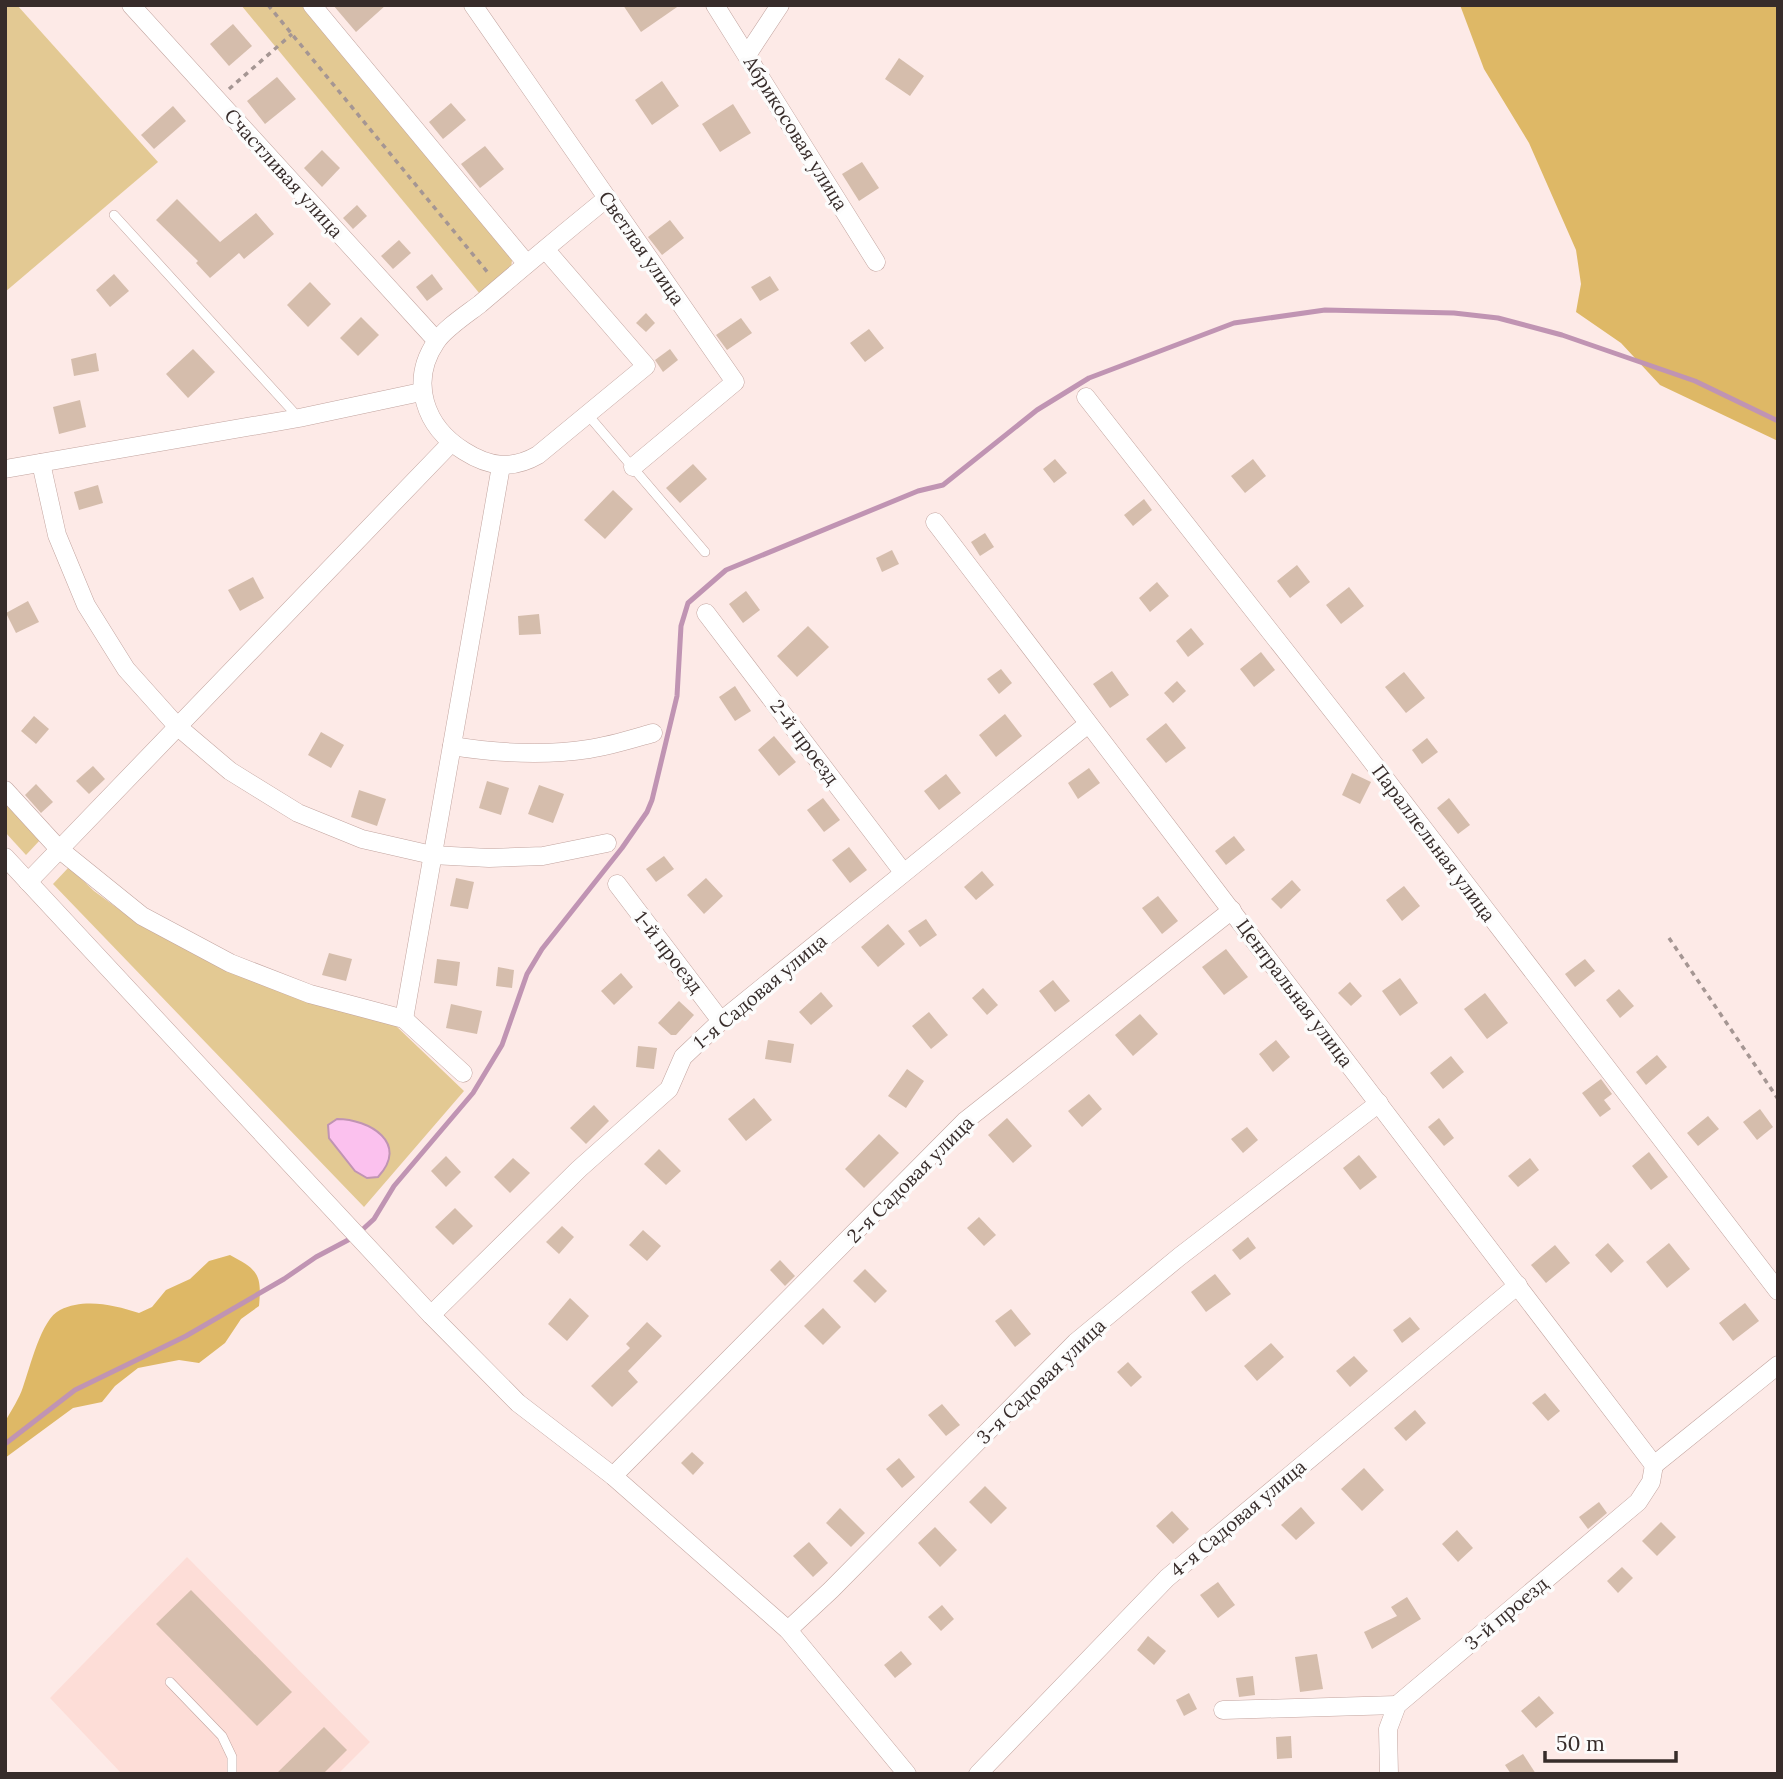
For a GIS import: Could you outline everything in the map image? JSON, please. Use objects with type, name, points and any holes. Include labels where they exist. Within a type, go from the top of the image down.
[{"type":"street","name":"Счастливая улица","points":[[131,5],[436,340]]},
{"type":"street","points":[[312,5],[527,264]]},
{"type":"street","name":"Светлая улица","points":[[473,5],[735,382],[633,467]]},
{"type":"street","name":"Абрикосовая улица","points":[[715,5],[876,262]]},
{"type":"street","points":[[747,55],[780,5]]},
{"type":"street","points":[[545,249],[646,366],[538,455],[524,464],[501,466],[475,458],[450,443],[432,421],[421,392],[425,364],[436,340],[545,249],[607,198]]},
{"type":"street","points":[[5,469],[299,418],[421,392]]},
{"type":"street","name":"Параллельная улица","points":[[1086,397],[1364,751],[1778,1291]]},
{"type":"street","points":[[28,882],[450,443]]},
{"type":"street","points":[[41,463],[57,535],[86,605],[126,669],[177,726],[230,771],[298,813],[362,839],[432,855],[489,858],[543,856],[607,843]]},
{"type":"street","points":[[404,1019],[501,466]]},
{"type":"street","name":"Центральная улица","points":[[935,522],[1654,1465]]},
{"type":"street","name":"2-й проезд","points":[[706,613],[904,872]]},
{"type":"street","name":"1-я Садовая улица","points":[[431,1315],[579,1169],[669,1089],[683,1057],[722,1021],[1088,724]]},
{"type":"street","points":[[452,746],[525,753],[589,750],[653,733]]},
{"type":"street","points":[[5,790],[59,849],[142,916],[230,963],[310,994],[404,1019],[463,1073]]},
{"type":"street","points":[[5,857],[431,1315],[518,1403],[613,1476],[788,1630],[907,1774]]},
{"type":"street","name":"1-й проезд","points":[[617,884],[722,1021]]},
{"type":"street","name":"2-я Садовая улица","points":[[613,1476],[965,1121],[1232,911]]},
{"type":"street","name":"3-я Садовая улица","points":[[788,1630],[831,1590],[1076,1342],[1179,1256],[1379,1103]]},
{"type":"street","name":"4-я Садовая улица","points":[[978,1774],[1167,1577],[1518,1285]]},
{"type":"street","points":[[1654,1465],[1778,1365]]},
{"type":"street","name":"3-й проезд","points":[[1397,1705],[1638,1502],[1651,1482],[1654,1465]]},
{"type":"street","points":[[1223,1710],[1397,1705],[1388,1729],[1389,1774]]},
{"type":"lane","points":[[114,215],[299,418]]},
{"type":"lane","points":[[588,415],[705,552]]},
{"type":"lane","points":[[170,1682],[222,1736],[232,1757],[232,1774]]},
{"type":"path","points":[[268,5],[500,287]]},
{"type":"path","points":[[216,99],[292,34]]},
{"type":"path","points":[[1669,938],[1778,1099]]},
{"type":"shaded area","points":[[5,5],[17,5],[158,162],[5,292]]},
{"type":"shaded area","points":[[241,5],[302,5],[512,260],[511,268],[480,294]]},
{"type":"shaded area","points":[[1460,5],[1778,5],[1778,441],[1660,385],[1621,343],[1576,312],[1581,284],[1576,250],[1529,143],[1484,69]]},
{"type":"shaded area","points":[[5,799],[41,839],[26,855],[5,832]]},
{"type":"shaded area","points":[[69,867],[94,891],[139,924],[228,971],[318,1005],[395,1025],[464,1091],[364,1207],[53,884]]},
{"type":"shaded area","points":[[337,1119],[361,1123],[382,1135],[390,1154],[387,1165],[378,1177],[367,1178],[355,1171],[329,1138],[328,1125]]},
{"type":"shaded area","points":[[230,1255],[256,1274],[260,1295],[259,1306],[241,1319],[225,1343],[199,1363],[179,1360],[138,1368],[115,1386],[102,1402],[73,1408],[5,1458],[6,1420],[21,1391],[42,1333],[53,1315],[79,1304],[110,1305],[139,1313],[152,1307],[166,1290],[190,1279],[209,1261]]},
{"type":"shaded area","points":[[187,1557],[370,1742],[338,1774],[122,1774],[50,1698]]},
{"type":"building","points":[[333,5],[386,5],[356,32]]},
{"type":"building","points":[[623,5],[680,5],[641,32]]},
{"type":"building","points":[[233,24],[252,46],[229,66],[210,44]]},
{"type":"building","points":[[899,58],[924,76],[910,96],[885,79]]},
{"type":"building","points":[[277,77],[296,99],[265,124],[247,101]]},
{"type":"building","points":[[662,81],[679,106],[652,125],[635,100]]},
{"type":"building","points":[[451,103],[466,120],[443,139],[429,122]]},
{"type":"building","points":[[733,104],[751,133],[720,152],[702,124]]},
{"type":"building","points":[[173,106],[186,121],[154,149],[141,135]]},
{"type":"building","points":[[485,146],[504,169],[480,188],[461,164]]},
{"type":"building","points":[[322,150],[340,168],[322,187],[304,168]]},
{"type":"building","points":[[862,162],[879,188],[859,201],[842,174]]},
{"type":"building","points":[[177,199],[220,242],[256,213],[274,234],[244,259],[239,253],[210,278],[196,263],[198,261],[156,220]]},
{"type":"building","points":[[357,205],[367,216],[353,229],[343,218]]},
{"type":"building","points":[[670,220],[684,238],[662,255],[648,237]]},
{"type":"building","points":[[399,240],[411,253],[393,269],[381,256]]},
{"type":"building","points":[[114,274],[129,291],[110,307],[96,290]]},
{"type":"building","points":[[432,274],[443,289],[427,301],[416,287]]},
{"type":"building","points":[[770,276],[779,290],[760,301],[751,287]]},
{"type":"building","points":[[310,282],[331,304],[308,327],[287,305]]},
{"type":"building","points":[[646,313],[655,323],[646,332],[636,323]]},
{"type":"building","points":[[361,317],[379,335],[358,356],[340,338]]},
{"type":"building","points":[[741,318],[752,333],[727,350],[716,335]]},
{"type":"building","points":[[869,329],[884,348],[865,362],[850,343]]},
{"type":"building","points":[[193,349],[215,372],[188,398],[166,374]]},
{"type":"building","points":[[670,349],[678,360],[663,372],[655,360]]},
{"type":"building","points":[[96,353],[99,371],[74,376],[71,359]]},
{"type":"building","points":[[80,400],[86,427],[59,434],[53,407]]},
{"type":"building","points":[[1055,459],[1067,473],[1054,483],[1043,469]]},
{"type":"building","points":[[1253,459],[1266,476],[1245,493],[1231,476]]},
{"type":"building","points":[[693,464],[707,479],[680,503],[666,488]]},
{"type":"building","points":[[98,485],[103,503],[79,510],[74,492]]},
{"type":"building","points":[[613,490],[633,509],[605,539],[584,520]]},
{"type":"building","points":[[1144,499],[1152,510],[1133,526],[1124,515]]},
{"type":"building","points":[[985,533],[994,547],[980,556],[971,542]]},
{"type":"building","points":[[892,550],[899,564],[882,572],[876,558]]},
{"type":"building","points":[[1297,565],[1310,582],[1290,598],[1277,581]]},
{"type":"building","points":[[253,577],[264,598],[240,611],[228,590]]},
{"type":"building","points":[[1157,582],[1169,596],[1150,612],[1139,598]]},
{"type":"building","points":[[1349,587],[1364,606],[1341,624],[1326,605]]},
{"type":"building","points":[[746,591],[760,610],[743,623],[729,604]]},
{"type":"building","points":[[28,601],[39,622],[16,633],[6,613]]},
{"type":"building","points":[[539,614],[541,634],[519,635],[518,616]]},
{"type":"building","points":[[808,626],[829,647],[797,677],[777,656]]},
{"type":"building","points":[[1191,628],[1204,644],[1188,657],[1176,641]]},
{"type":"building","points":[[1261,652],[1275,670],[1254,687],[1240,669]]},
{"type":"building","points":[[1001,669],[1012,683],[999,694],[987,679]]},
{"type":"building","points":[[1112,671],[1129,695],[1110,708],[1093,684]]},
{"type":"building","points":[[1404,672],[1425,698],[1406,713],[1385,687]]},
{"type":"building","points":[[1177,681],[1186,691],[1173,703],[1164,693]]},
{"type":"building","points":[[735,686],[751,711],[735,721],[719,697]]},
{"type":"building","points":[[1005,714],[1022,736],[996,757],[979,735]]},
{"type":"building","points":[[34,716],[49,729],[36,744],[21,731]]},
{"type":"building","points":[[1166,723],[1186,748],[1166,763],[1146,739]]},
{"type":"building","points":[[321,732],[344,745],[331,768],[308,755]]},
{"type":"building","points":[[774,736],[796,762],[779,776],[758,750]]},
{"type":"building","points":[[1427,738],[1438,752],[1422,764],[1412,750]]},
{"type":"building","points":[[93,766],[105,779],[89,794],[76,781]]},
{"type":"building","points":[[1089,768],[1100,783],[1078,799],[1068,783]]},
{"type":"building","points":[[1352,773],[1371,782],[1360,804],[1342,795]]},
{"type":"building","points":[[946,774],[961,793],[939,810],[924,791]]},
{"type":"building","points":[[487,781],[509,788],[501,815],[479,808]]},
{"type":"building","points":[[36,784],[53,802],[41,813],[25,795]]},
{"type":"building","points":[[539,785],[564,794],[553,823],[528,814]]},
{"type":"building","points":[[359,790],[386,799],[377,826],[351,817]]},
{"type":"building","points":[[823,798],[840,820],[824,832],[807,810]]},
{"type":"building","points":[[1449,798],[1470,825],[1458,834],[1437,808]]},
{"type":"building","points":[[1234,836],[1245,850],[1226,865],[1215,851]]},
{"type":"building","points":[[849,847],[867,870],[850,883],[832,860]]},
{"type":"building","points":[[664,856],[674,869],[656,882],[646,869]]},
{"type":"building","points":[[982,871],[994,885],[976,900],[964,887]]},
{"type":"building","points":[[456,878],[474,882],[468,909],[450,906]]},
{"type":"building","points":[[706,878],[723,896],[704,914],[687,895]]},
{"type":"building","points":[[1292,880],[1301,890],[1281,909],[1271,899]]},
{"type":"building","points":[[1404,886],[1420,906],[1402,921],[1386,900]]},
{"type":"building","points":[[1158,896],[1178,921],[1162,934],[1142,908]]},
{"type":"building","points":[[926,919],[937,935],[920,947],[908,931]]},
{"type":"building","points":[[888,924],[905,944],[878,967],[861,947]]},
{"type":"building","points":[[1226,949],[1248,977],[1224,995],[1202,967]]},
{"type":"building","points":[[329,953],[352,959],[346,981],[322,975]]},
{"type":"building","points":[[437,959],[460,962],[457,986],[434,983]]},
{"type":"building","points":[[1585,959],[1595,971],[1575,987],[1565,974]]},
{"type":"building","points":[[498,967],[514,970],[512,988],[496,986]]},
{"type":"building","points":[[621,973],[633,987],[614,1005],[601,991]]},
{"type":"building","points":[[1400,978],[1418,1003],[1400,1016],[1382,991]]},
{"type":"building","points":[[1053,980],[1070,1001],[1055,1012],[1039,991]]},
{"type":"building","points":[[1350,982],[1362,996],[1351,1006],[1338,993]]},
{"type":"building","points":[[983,988],[998,1005],[987,1015],[972,998]]},
{"type":"building","points":[[1619,989],[1634,1006],[1620,1018],[1606,1000]]},
{"type":"building","points":[[821,992],[833,1006],[811,1025],[799,1012]]},
{"type":"building","points":[[1485,993],[1508,1023],[1487,1039],[1464,1009]]},
{"type":"building","points":[[679,1001],[694,1015],[676,1035],[671,1035],[658,1023]]},
{"type":"building","points":[[451,1004],[482,1011],[477,1034],[446,1028]]},
{"type":"building","points":[[929,1012],[948,1035],[931,1049],[912,1026]]},
{"type":"building","points":[[1140,1014],[1158,1034],[1133,1056],[1115,1035]]},
{"type":"building","points":[[768,1040],[794,1044],[791,1063],[765,1059]]},
{"type":"building","points":[[1276,1040],[1290,1057],[1273,1072],[1259,1054]]},
{"type":"building","points":[[638,1046],[657,1048],[654,1069],[636,1067]]},
{"type":"building","points":[[1657,1055],[1667,1067],[1646,1085],[1636,1072]]},
{"type":"building","points":[[1451,1056],[1464,1072],[1443,1089],[1430,1073]]},
{"type":"building","points":[[907,1069],[924,1081],[906,1108],[888,1096]]},
{"type":"building","points":[[1601,1079],[1612,1094],[1604,1100],[1611,1109],[1600,1117],[1582,1093]]},
{"type":"building","points":[[1089,1094],[1102,1109],[1082,1127],[1068,1111]]},
{"type":"building","points":[[754,1098],[772,1120],[746,1141],[728,1119]]},
{"type":"building","points":[[594,1105],[609,1121],[586,1144],[570,1128]]},
{"type":"building","points":[[1760,1109],[1773,1127],[1757,1140],[1743,1122]]},
{"type":"building","points":[[1708,1116],[1719,1129],[1698,1146],[1687,1133]]},
{"type":"building","points":[[1007,1118],[1032,1146],[1013,1163],[988,1135]]},
{"type":"building","points":[[1439,1118],[1454,1138],[1444,1146],[1428,1127]]},
{"type":"building","points":[[1247,1127],[1258,1140],[1243,1153],[1231,1139]]},
{"type":"building","points":[[879,1134],[899,1153],[864,1188],[845,1169]]},
{"type":"building","points":[[659,1149],[681,1171],[666,1185],[644,1164]]},
{"type":"building","points":[[1649,1152],[1668,1177],[1651,1190],[1632,1166]]},
{"type":"building","points":[[1359,1155],[1377,1177],[1360,1190],[1343,1168]]},
{"type":"building","points":[[446,1156],[461,1172],[446,1187],[431,1171]]},
{"type":"building","points":[[513,1158],[530,1173],[510,1193],[494,1177]]},
{"type":"building","points":[[1530,1158],[1539,1170],[1518,1187],[1508,1176]]},
{"type":"building","points":[[455,1208],[473,1226],[453,1245],[435,1227]]},
{"type":"building","points":[[979,1217],[996,1235],[984,1246],[967,1228]]},
{"type":"building","points":[[562,1226],[574,1237],[559,1254],[546,1242]]},
{"type":"building","points":[[643,1230],[661,1246],[647,1261],[629,1245]]},
{"type":"building","points":[[1248,1237],[1256,1248],[1240,1260],[1232,1250]]},
{"type":"building","points":[[1608,1243],[1624,1261],[1611,1273],[1595,1255]]},
{"type":"building","points":[[1669,1243],[1690,1269],[1667,1288],[1646,1262]]},
{"type":"building","points":[[1555,1245],[1570,1263],[1546,1283],[1531,1265]]},
{"type":"building","points":[[780,1260],[795,1276],[785,1286],[770,1270]]},
{"type":"building","points":[[865,1269],[887,1291],[875,1303],[853,1281]]},
{"type":"building","points":[[1215,1274],[1231,1294],[1206,1312],[1191,1292]]},
{"type":"building","points":[[570,1298],[589,1316],[567,1341],[548,1324]]},
{"type":"building","points":[[1745,1303],[1759,1321],[1733,1341],[1719,1323]]},
{"type":"building","points":[[823,1308],[841,1327],[823,1345],[804,1326]]},
{"type":"building","points":[[1011,1309],[1031,1334],[1015,1347],[995,1321]]},
{"type":"building","points":[[1410,1317],[1420,1329],[1402,1343],[1393,1330]]},
{"type":"building","points":[[647,1322],[662,1336],[628,1371],[638,1382],[612,1407],[591,1386],[630,1348],[626,1344]]},
{"type":"building","points":[[1271,1343],[1284,1357],[1257,1381],[1244,1366]]},
{"type":"building","points":[[1354,1356],[1368,1371],[1350,1387],[1336,1371]]},
{"type":"building","points":[[1128,1362],[1142,1377],[1131,1387],[1117,1372]]},
{"type":"building","points":[[1545,1393],[1560,1411],[1548,1421],[1532,1403]]},
{"type":"building","points":[[942,1404],[960,1425],[946,1436],[928,1415]]},
{"type":"building","points":[[1415,1410],[1426,1423],[1406,1441],[1394,1428]]},
{"type":"building","points":[[692,1452],[704,1463],[693,1475],[681,1463]]},
{"type":"building","points":[[899,1458],[915,1477],[902,1488],[886,1469]]},
{"type":"building","points":[[1364,1468],[1384,1490],[1362,1511],[1341,1489]]},
{"type":"building","points":[[985,1486],[1007,1508],[991,1524],[969,1502]]},
{"type":"building","points":[[1599,1502],[1607,1513],[1588,1529],[1579,1517]]},
{"type":"building","points":[[1301,1507],[1315,1523],[1296,1540],[1281,1525]]},
{"type":"building","points":[[840,1508],[865,1533],[851,1547],[826,1523]]},
{"type":"building","points":[[1172,1511],[1189,1529],[1173,1544],[1156,1526]]},
{"type":"building","points":[[1661,1522],[1676,1537],[1657,1556],[1642,1541]]},
{"type":"building","points":[[935,1527],[957,1550],[940,1567],[918,1543]]},
{"type":"building","points":[[1457,1530],[1473,1548],[1458,1562],[1442,1544]]},
{"type":"building","points":[[809,1542],[828,1563],[813,1577],[793,1556]]},
{"type":"building","points":[[1622,1567],[1633,1578],[1618,1593],[1607,1581]]},
{"type":"building","points":[[1218,1582],[1235,1605],[1218,1618],[1200,1595]]},
{"type":"building","points":[[191,1590],[292,1692],[257,1726],[156,1624]]},
{"type":"building","points":[[1407,1597],[1421,1619],[1372,1649],[1364,1632],[1397,1616],[1391,1607]]},
{"type":"building","points":[[942,1605],[954,1619],[941,1631],[928,1617]]},
{"type":"building","points":[[1148,1636],[1166,1651],[1154,1665],[1137,1650]]},
{"type":"building","points":[[901,1651],[912,1664],[895,1678],[884,1665]]},
{"type":"building","points":[[1317,1654],[1323,1689],[1300,1692],[1295,1657]]},
{"type":"building","points":[[1253,1676],[1255,1695],[1239,1697],[1236,1678]]},
{"type":"building","points":[[1189,1693],[1197,1709],[1184,1716],[1176,1700]]},
{"type":"building","points":[[1539,1696],[1554,1713],[1536,1728],[1521,1711]]},
{"type":"building","points":[[324,1727],[347,1750],[323,1774],[276,1774]]},
{"type":"building","points":[[1291,1736],[1292,1758],[1277,1759],[1276,1737]]},
{"type":"building","points":[[1523,1754],[1536,1774],[1511,1774],[1505,1765]]},
{"type":"waterway","points":[[361,1231],[374,1219],[394,1186],[473,1093],[502,1045],[527,974],[542,949],[647,812],[677,696],[681,626],[688,603],[726,570],[918,491],[943,485],[1037,410],[1089,378],[1234,323],[1325,310],[1454,313],[1498,318],[1562,335],[1695,381],[1778,421]]},
{"type":"waterway","points":[[5,1444],[75,1390],[186,1336],[350,1239]]}]
